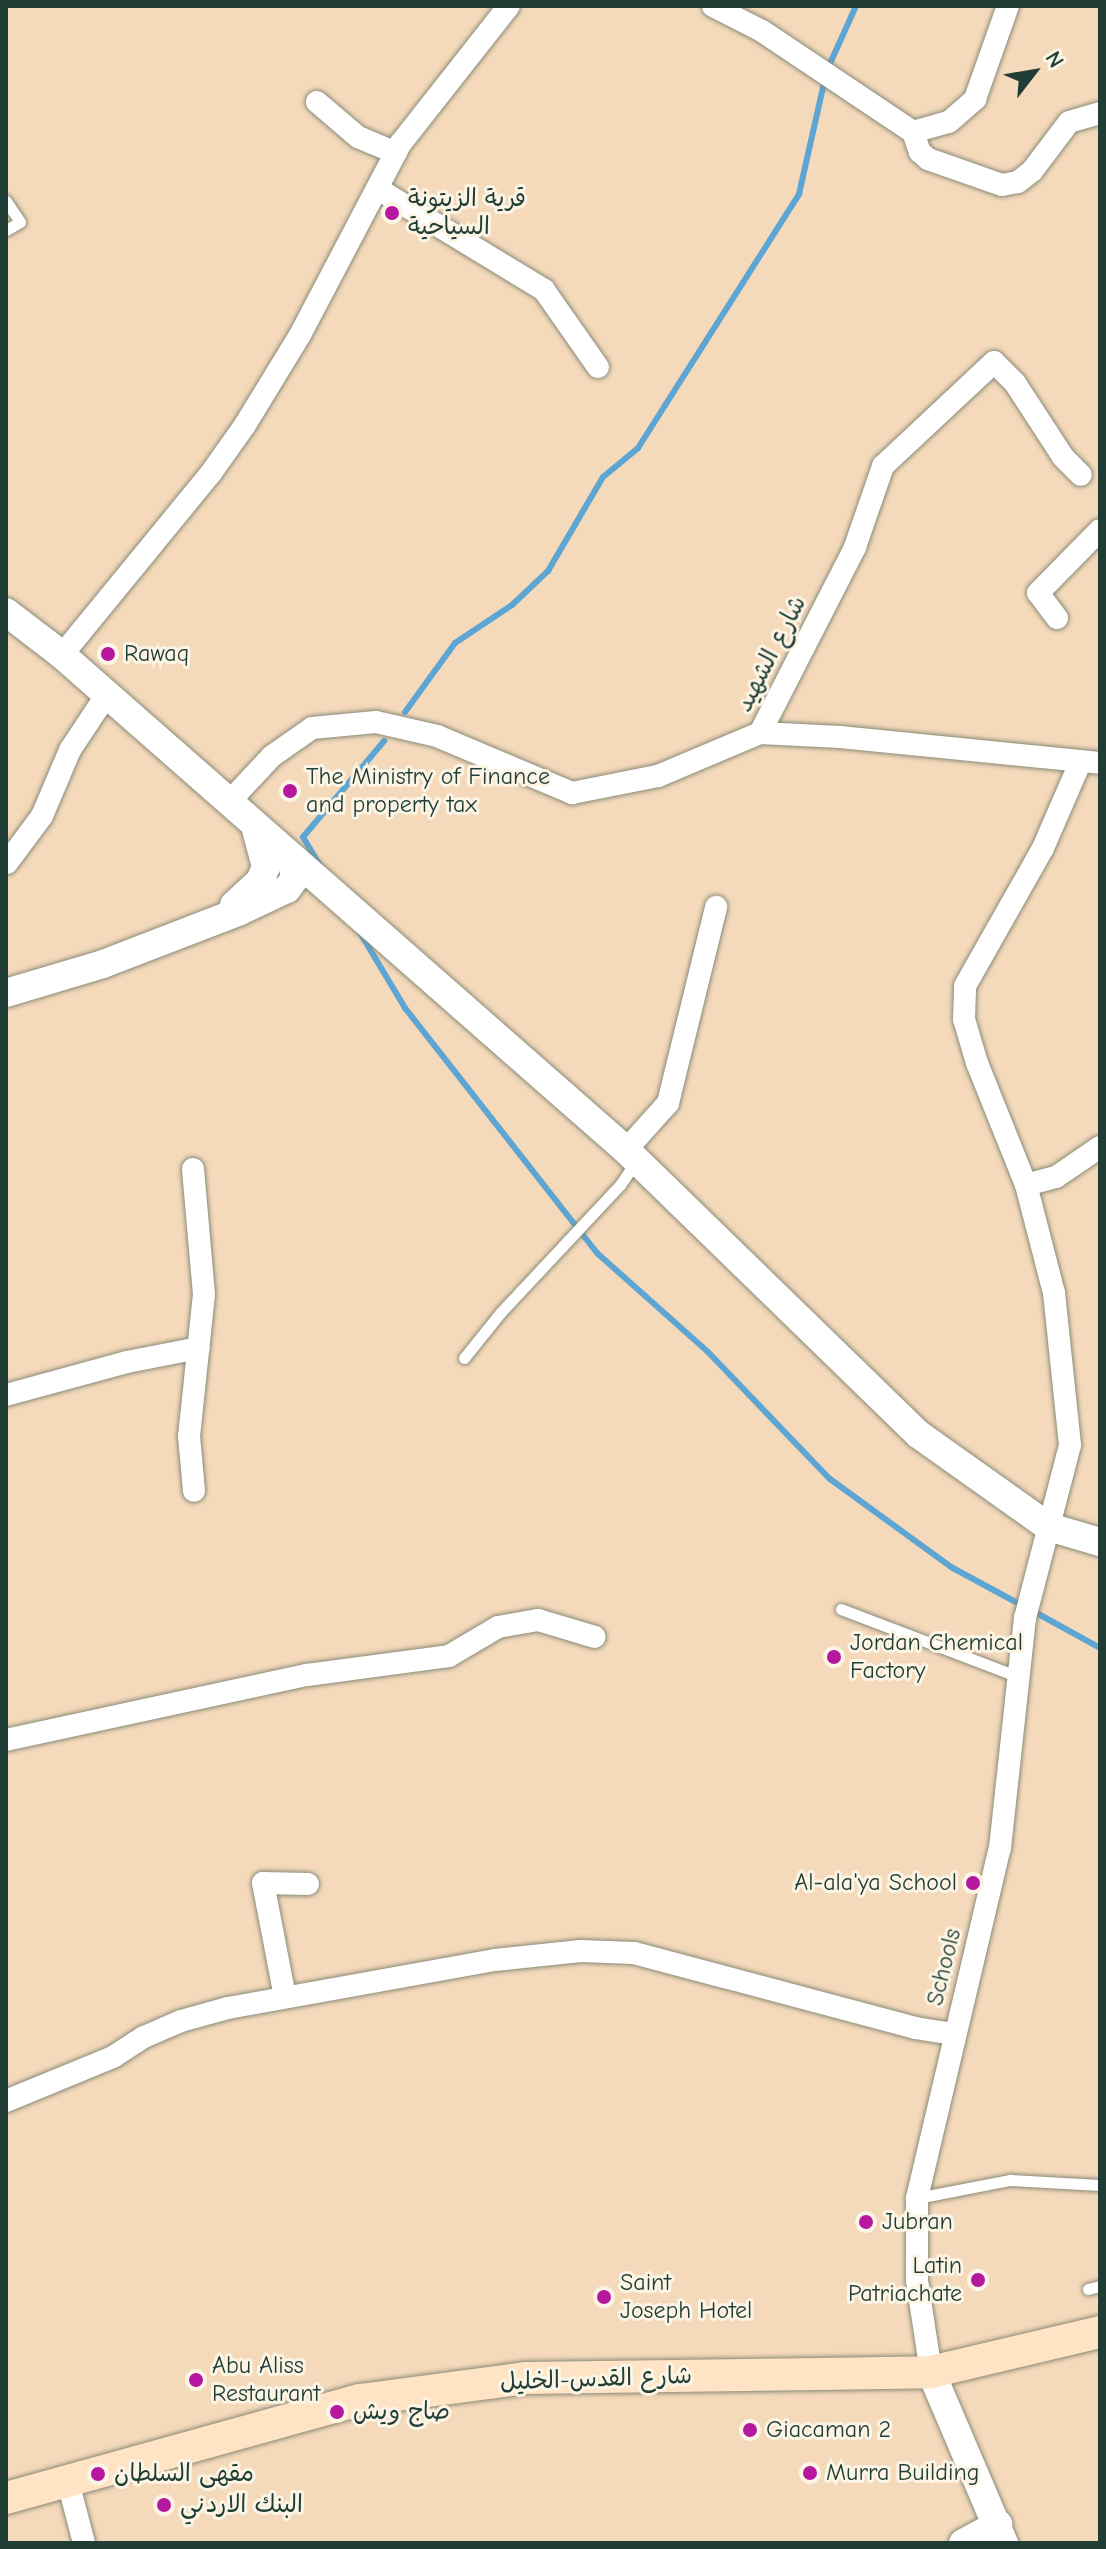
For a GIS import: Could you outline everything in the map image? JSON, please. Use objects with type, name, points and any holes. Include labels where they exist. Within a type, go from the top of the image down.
[{"type":"main road","name":"شارع القدس-الخليل","points":[[6,2498],[360,2400],[526,2378],[931,2372],[1100,2332]]},
{"type":"street","points":[[62,655],[211,473],[245,425],[300,335],[396,153],[509,6]]},
{"type":"street","points":[[713,6],[762,31],[913,132],[920,152],[928,159],[1002,185],[1018,182],[1032,171],[1069,122],[1100,113]]},
{"type":"street","points":[[913,132],[949,122],[975,99],[1008,6]]},
{"type":"street","points":[[317,102],[358,137],[396,153]]},
{"type":"street","points":[[378,189],[544,290],[598,367]]},
{"type":"street","name":"شارع الشهيد","points":[[229,802],[272,756],[312,728],[376,722],[437,736],[572,793],[658,776],[760,733],[855,547],[883,466],[994,362],[1015,383],[1063,457],[1081,475]]},
{"type":"street","points":[[1057,618],[1038,593],[1100,530]]},
{"type":"street","points":[[6,612],[107,694],[632,1155],[918,1434],[1049,1527],[1100,1542]]},
{"type":"street","points":[[7,863],[42,816],[70,750],[107,694]]},
{"type":"street","points":[[760,733],[840,737],[1090,763]]},
{"type":"street","name":"Schools","points":[[931,2372],[917,2280],[917,2198],[953,2034],[1000,1848],[1025,1618],[1070,1445],[1054,1293],[1026,1185],[964,1019],[965,986],[1090,763]]},
{"type":"street","points":[[206,923],[249,894],[260,881],[266,867],[254,825]]},
{"type":"street","points":[[287,889],[295,878],[291,858]]},
{"type":"street","points":[[6,993],[103,964],[287,889],[329,892]]},
{"type":"street","points":[[632,1155],[668,1103],[716,907]]},
{"type":"street","points":[[1026,1185],[1056,1177],[1100,1147]]},
{"type":"street","points":[[193,1169],[204,1294],[189,1436],[194,1491]]},
{"type":"street","points":[[6,1395],[127,1362],[199,1348]]},
{"type":"street","points":[[6,1740],[307,1675],[449,1656],[498,1627],[538,1620],[595,1637]]},
{"type":"street","points":[[285,1997],[263,1883],[308,1884]]},
{"type":"street","points":[[6,2101],[113,2057],[144,2037],[181,2021],[285,1997],[495,1960],[581,1951],[634,1953],[915,2028],[953,2034]]},
{"type":"street","points":[[931,2372],[1001,2534],[963,2543]]},
{"type":"street","points":[[68,2482],[84,2543]]},
{"type":"lane","points":[[6,201],[20,222],[6,230]]},
{"type":"lane","points":[[464,1358],[501,1312],[620,1185],[632,1155]]},
{"type":"lane","points":[[841,1609],[1019,1677]]},
{"type":"lane","points":[[917,2198],[1010,2180],[1100,2185]]},
{"type":"waterway","points":[[828,68],[856,6]]},
{"type":"waterway","points":[[405,712],[455,643],[512,605],[548,571],[603,477],[638,448],[799,194],[825,79]]},
{"type":"waterway","points":[[321,867],[303,837],[384,741]]},
{"type":"waterway","points":[[359,931],[405,1008],[597,1253],[708,1352],[830,1479],[951,1567],[1023,1606]]},
{"type":"waterway","points":[[1033,1611],[1100,1648]]},
{"type":"place","name":"قرية الزيتونة السياحية","points":[[392,213]]},
{"type":"place","name":"Rawaq","points":[[108,654]]},
{"type":"place","name":"The Ministry of Finance and property tax","points":[[290,791]]},
{"type":"place","name":"Jordan Chemical Factory","points":[[834,1657]]},
{"type":"place","name":"Al-ala'ya School","points":[[973,1883]]},
{"type":"place","name":"Jubran","points":[[866,2222]]},
{"type":"place","name":"Latin Patriachate","points":[[978,2280]]},
{"type":"place","name":"Saint Joseph Hotel","points":[[604,2297]]},
{"type":"place","name":"Abu Aliss Restaurant","points":[[196,2380]]},
{"type":"place","name":"صاج ويش","points":[[337,2412]]},
{"type":"place","name":"Giacaman 2","points":[[750,2430]]},
{"type":"place","name":"Murra Building","points":[[810,2473]]},
{"type":"place","name":"مقهى السلطان","points":[[98,2474]]},
{"type":"place","name":"البنك الاردني","points":[[164,2505]]}]
